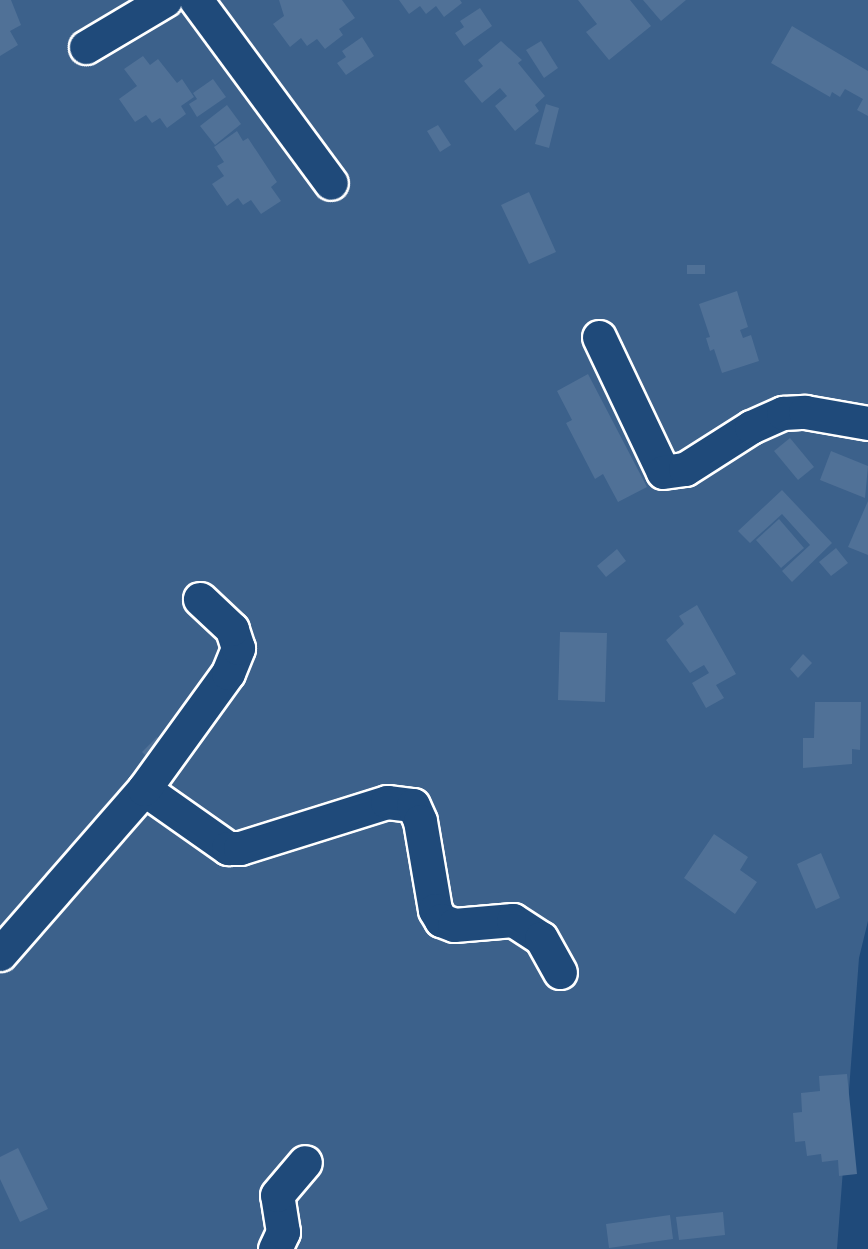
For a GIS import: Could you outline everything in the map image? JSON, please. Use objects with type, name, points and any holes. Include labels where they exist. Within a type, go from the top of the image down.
[{"type":"street","points":[[86,47],[165,0]]},
{"type":"street","points":[[196,0],[331,183]]},
{"type":"street","points":[[599,337],[663,472],[685,469],[751,426],[783,413],[805,412],[868,423]]},
{"type":"street","points":[[0,954],[144,789],[235,660],[238,648],[232,629],[200,599]]},
{"type":"street","points":[[144,789],[228,848],[240,848],[387,802],[413,805],[420,822],[435,910],[441,920],[454,925],[513,920],[541,938],[560,972]]},
{"type":"street","points":[[275,1249],[283,1232],[278,1195],[305,1162]]},
{"type":"shaded area","points":[[0,0],[868,0],[868,921],[859,958],[837,1249],[0,1249]]},
{"type":"building","points":[[0,0],[11,0],[21,25],[10,31],[18,45],[0,56]]},
{"type":"building","points":[[279,0],[342,0],[355,18],[339,29],[343,35],[325,49],[317,39],[307,46],[301,38],[290,47],[273,24],[284,16]]},
{"type":"building","points":[[399,0],[460,0],[462,3],[444,17],[436,6],[426,14],[420,6],[409,14]]},
{"type":"building","points":[[578,0],[630,0],[651,26],[609,60],[586,32],[597,24]]},
{"type":"building","points":[[643,0],[686,0],[661,21]]},
{"type":"building","points":[[480,8],[492,26],[464,46],[455,33],[464,27],[460,21]]},
{"type":"building","points":[[792,26],[868,71],[868,116],[857,110],[863,99],[845,89],[840,97],[832,92],[830,97],[771,63]]},
{"type":"building","points":[[362,37],[374,56],[346,75],[337,63],[346,57],[342,51]]},
{"type":"building","points":[[501,41],[522,60],[518,63],[545,96],[535,105],[539,111],[515,131],[495,106],[507,96],[500,88],[482,103],[464,81],[483,66],[478,60]]},
{"type":"building","points":[[541,41],[558,68],[544,78],[526,50]]},
{"type":"building","points":[[143,56],[150,65],[158,59],[177,83],[182,79],[194,97],[181,106],[186,114],[167,128],[160,118],[152,123],[146,115],[135,122],[119,99],[137,86],[124,69]]},
{"type":"building","points":[[213,79],[226,97],[197,117],[189,104],[197,99],[193,93]]},
{"type":"building","points":[[546,104],[559,108],[549,148],[535,144]]},
{"type":"building","points":[[227,105],[241,124],[215,145],[200,126]]},
{"type":"building","points":[[438,125],[451,145],[440,152],[427,131]]},
{"type":"building","points":[[237,131],[243,141],[248,138],[277,182],[271,187],[281,201],[261,214],[251,200],[243,205],[238,198],[227,206],[212,184],[224,176],[217,166],[224,162],[214,147]]},
{"type":"building","points":[[529,192],[556,252],[529,264],[501,205]]},
{"type":"building","points":[[687,265],[705,265],[705,274],[687,274]]},
{"type":"building","points":[[737,291],[748,327],[740,330],[743,338],[751,335],[759,361],[722,373],[714,349],[710,351],[706,338],[710,337],[699,304]]},
{"type":"building","points":[[588,374],[647,487],[618,502],[603,474],[595,479],[566,423],[572,420],[557,391]]},
{"type":"building","points":[[790,438],[814,467],[798,480],[774,451]]},
{"type":"building","points":[[831,451],[868,466],[865,498],[820,480]]},
{"type":"building","points":[[782,490],[832,543],[792,582],[782,571],[810,545],[782,514],[750,543],[738,531]]},
{"type":"building","points":[[868,501],[868,555],[848,547]]},
{"type":"building","points":[[779,519],[804,548],[781,568],[756,540]]},
{"type":"building","points":[[836,548],[848,563],[831,576],[819,562]]},
{"type":"building","points":[[617,549],[626,561],[606,577],[597,566]]},
{"type":"building","points":[[697,605],[736,674],[716,685],[724,698],[706,708],[692,683],[709,673],[704,665],[690,673],[666,640],[684,624],[679,616]]},
{"type":"building","points":[[560,632],[607,633],[605,702],[558,700]]},
{"type":"building","points":[[803,654],[812,663],[798,678],[790,669]]},
{"type":"building","points":[[815,702],[861,702],[860,750],[852,749],[852,764],[803,768],[803,738],[814,738]]},
{"type":"building","points":[[157,737],[167,746],[152,762],[142,752]]},
{"type":"building","points":[[714,834],[748,857],[740,870],[757,882],[735,914],[684,878]]},
{"type":"building","points":[[821,853],[840,898],[816,909],[797,864]]},
{"type":"building","points":[[847,1074],[857,1174],[839,1176],[838,1160],[822,1162],[821,1154],[807,1156],[805,1141],[795,1142],[793,1113],[802,1112],[801,1093],[820,1091],[819,1076]]},
{"type":"building","points":[[18,1148],[48,1209],[20,1222],[0,1179],[0,1157]]},
{"type":"building","points":[[723,1212],[725,1235],[679,1240],[676,1217]]},
{"type":"building","points":[[670,1215],[673,1239],[609,1248],[606,1224]]}]
